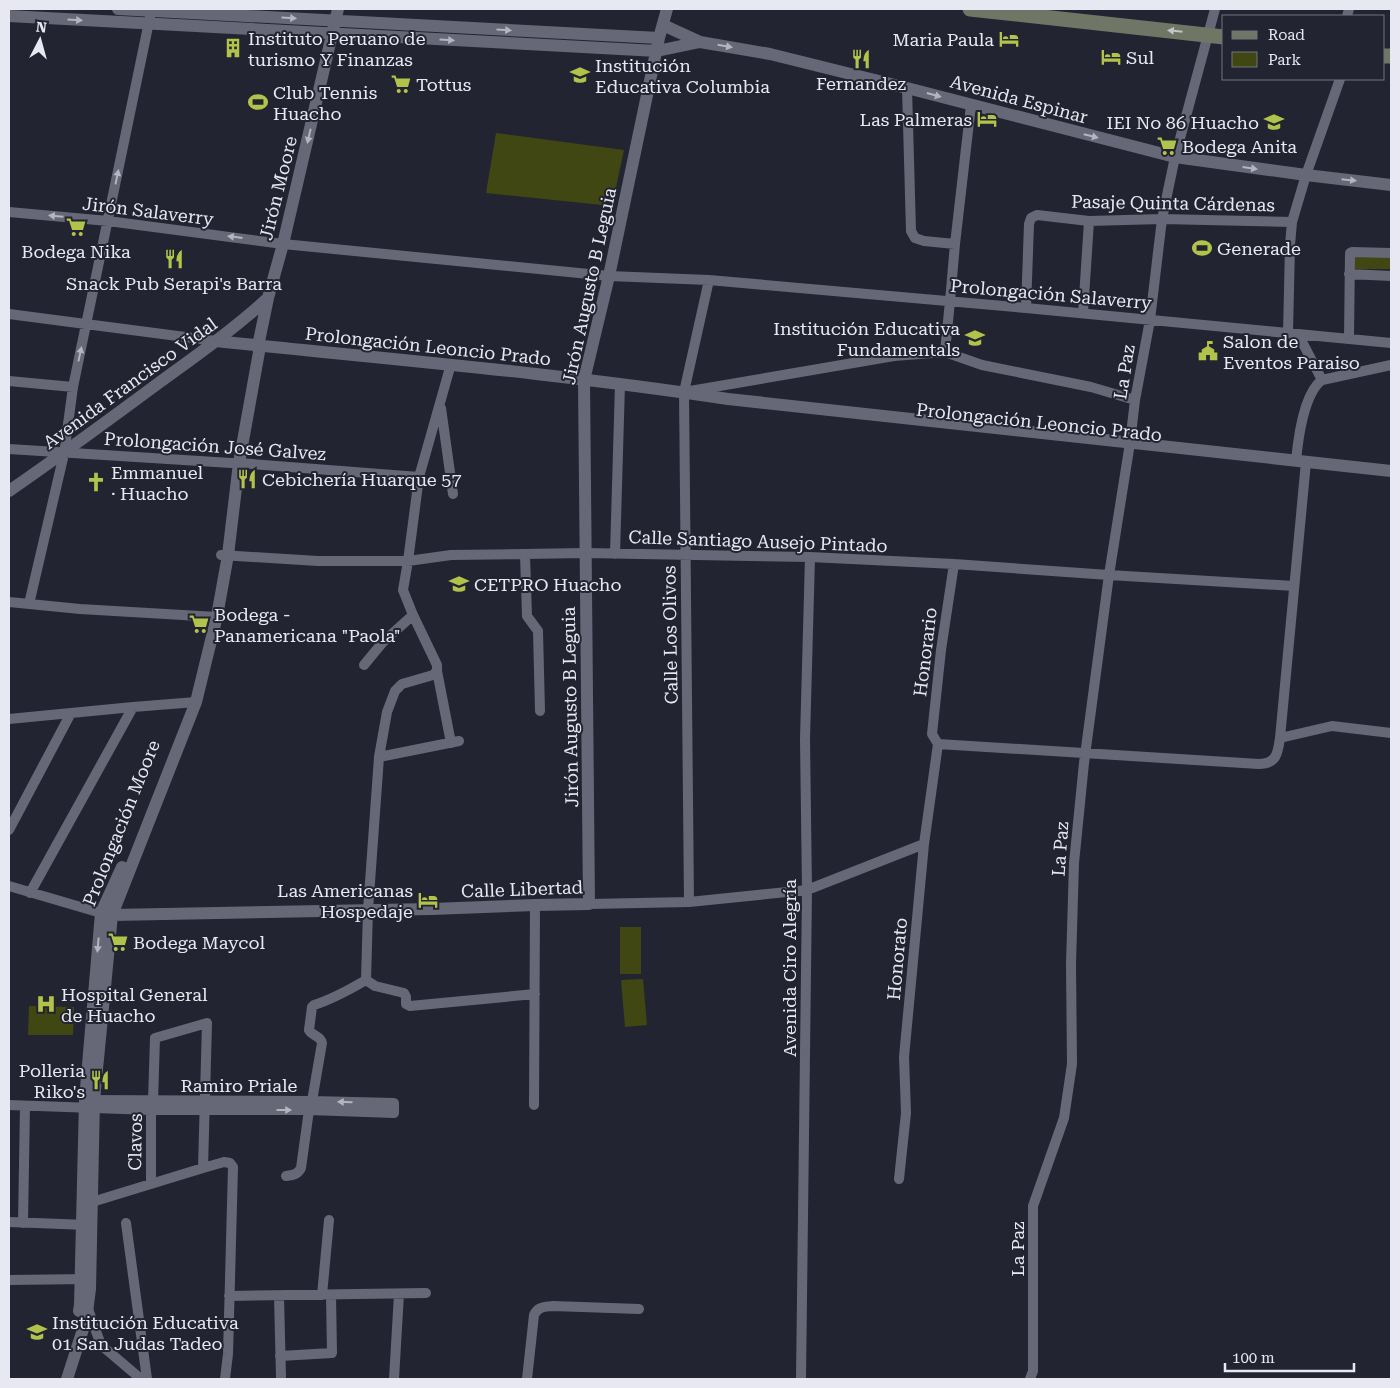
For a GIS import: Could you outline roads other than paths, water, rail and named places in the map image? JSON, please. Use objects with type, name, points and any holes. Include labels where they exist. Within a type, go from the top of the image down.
[{"type":"main road","points":[[970,9],[1222,37]]},
{"type":"street","points":[[118,9],[336,21]]},
{"type":"street","name":"Jirón Augusto B Leguia","points":[[589,904],[584,380],[609,276],[667,9]]},
{"type":"street","name":"La Paz","points":[[1030,1379],[1033,1371],[1033,1202],[1064,1118],[1072,1064],[1071,964],[1074,863],[1084,763],[1109,575],[1130,446],[1135,400],[1150,320],[1162,219],[1175,157],[1215,9]]},
{"type":"street","points":[[29,604],[64,454],[73,387],[152,10]]},
{"type":"street","points":[[9,16],[149,24],[336,21]]},
{"type":"street","name":"Avenida Espinar","points":[[336,21],[658,45],[700,42],[770,54],[1175,157],[1391,185]]},
{"type":"street","name":"Jirón Moore","points":[[235,463],[259,352],[258,346],[268,298],[283,244],[336,21]]},
{"type":"street","name":"Avenida Espinar","points":[[663,24],[700,42]]},
{"type":"street","points":[[1322,380],[1293,333],[1290,245],[1292,222],[1306,175],[1340,80]]},
{"type":"street","points":[[907,88],[911,231],[915,238],[924,241],[954,244]]},
{"type":"street","points":[[945,352],[954,244],[971,105]]},
{"type":"street","name":"Jirón Salaverry","points":[[9,212],[108,221],[283,244],[609,276]]},
{"type":"street","name":"Pasaje Quinta Cárdenas","points":[[1026,308],[1029,224],[1031,218],[1037,215],[1089,222],[1162,219],[1292,222]]},
{"type":"street","points":[[1083,313],[1089,222]]},
{"type":"street","points":[[1349,338],[1350,253],[1391,253]]},
{"type":"street","points":[[1349,274],[1391,276]]},
{"type":"street","name":"Prolongación Salaverry","points":[[609,276],[709,280],[1083,313],[1391,343]]},
{"type":"street","name":"Calle Los Olivos","points":[[689,902],[684,392],[709,280]]},
{"type":"street","name":"Avenida Francisco Vidal","points":[[9,492],[64,454],[216,341],[245,319],[268,298]]},
{"type":"street","points":[[9,314],[216,341]]},
{"type":"street","name":"Prolongación Leoncio Prado","points":[[216,341],[451,364],[1130,446],[1391,472]]},
{"type":"street","name":"Prolongación Leoncio Prado","points":[[684,392],[894,356],[945,352],[982,365],[1091,387],[1135,400]]},
{"type":"street","points":[[379,757],[455,742],[437,666],[402,590],[408,561],[419,477],[451,364]]},
{"type":"street","points":[[938,744],[1263,764],[1276,756],[1279,749],[1294,586],[1302,464],[1298,439],[1304,413],[1314,388],[1322,380],[1391,365]]},
{"type":"street","points":[[9,381],[73,387]]},
{"type":"street","points":[[615,554],[620,384]]},
{"type":"street","points":[[441,404],[452,494]]},
{"type":"street","name":"Prolongación José Galvez","points":[[9,450],[235,463],[419,477]]},
{"type":"street","name":"Prolongación Moore","points":[[67,1379],[86,1320],[84,1307],[89,1104],[106,914],[192,703],[214,617],[224,555],[235,463]]},
{"type":"street","name":"Prolongación Leoncio Prado","points":[[1302,464],[1391,479]]},
{"type":"street","name":"Calle Santiago Ausejo Pintado","points":[[224,555],[318,561],[408,561],[451,555],[586,553],[810,557],[954,564],[1294,586]]},
{"type":"street","points":[[525,555],[527,616],[538,631],[540,710]]},
{"type":"street","name":"Avenida Ciro Alegría","points":[[801,1379],[807,890],[805,739],[810,557]]},
{"type":"street","name":"Honorario","points":[[938,744],[932,734],[941,650],[954,564]]},
{"type":"street","points":[[9,602],[80,609],[214,617]]},
{"type":"street","points":[[364,665],[383,642],[413,615]]},
{"type":"street","points":[[366,980],[368,910],[379,757],[387,712],[395,691],[402,684],[433,675],[437,671]]},
{"type":"street","points":[[9,719],[192,703]]},
{"type":"street","points":[[30,893],[133,707]]},
{"type":"street","points":[[9,830],[71,713]]},
{"type":"street","points":[[1280,738],[1332,726],[1391,733]]},
{"type":"street","name":"Honorato","points":[[899,1179],[906,1113],[904,1057],[924,844],[938,744]]},
{"type":"street","name":"Calle Libertad","points":[[106,914],[689,902],[807,890],[924,844]]},
{"type":"street","points":[[9,886],[106,914]]},
{"type":"street","points":[[534,905],[534,1105]]},
{"type":"street","points":[[366,980],[375,986],[404,994],[406,1004],[410,1006],[535,994]]},
{"type":"street","points":[[286,1176],[292,1176],[299,1172],[301,1168],[322,1043],[320,1038],[309,1030],[312,1007],[315,1004],[328,1001],[347,992],[366,980]]},
{"type":"street","name":"Clavos","points":[[151,1183],[155,1038],[207,1023],[205,1106]]},
{"type":"street","name":"Prolongación Moore","points":[[87,1225],[92,1202],[89,1104]]},
{"type":"street","name":"Ramiro Priale","points":[[9,1105],[89,1104],[394,1108]]},
{"type":"street","points":[[23,1223],[24,1106]]},
{"type":"street","points":[[203,1168],[205,1106]]},
{"type":"street","points":[[92,1202],[224,1162],[230,1163],[233,1167],[228,1354],[225,1379]]},
{"type":"street","points":[[280,1356],[332,1353],[327,1295],[329,1220]]},
{"type":"street","points":[[9,1222],[87,1225]]},
{"type":"street","points":[[126,1223],[147,1379]]},
{"type":"street","points":[[9,1280],[85,1279]]},
{"type":"street","points":[[229,1296],[426,1293]]},
{"type":"street","points":[[394,1379],[399,1294]]},
{"type":"street","points":[[279,1296],[281,1377]]},
{"type":"street","points":[[527,1379],[534,1315],[540,1308],[553,1306],[639,1309]]},
{"type":"street","points":[[84,1307],[101,1345],[142,1379]]},
{"type":"street","name":"Prolongación Moore","points":[[58,1379],[78,1317],[84,1307]]},
{"type":"place","name":"Maria Paula","points":[[1009,39]]},
{"type":"place","name":"Instituto Peruano de turismo Y Finanzas","points":[[233,48]]},
{"type":"place","name":"Sul","points":[[1111,57]]},
{"type":"place","name":"Fernandez","points":[[861,59]]},
{"type":"place","name":"Institución Educativa Columbia","points":[[580,75]]},
{"type":"place","name":"Tottus","points":[[401,84]]},
{"type":"place","name":"Club Tennis Huacho","points":[[258,102]]},
{"type":"place","name":"Las Palmeras","points":[[987,119]]},
{"type":"place","name":"IEI No 86 Huacho","points":[[1274,122]]},
{"type":"place","name":"Bodega Anita","points":[[1167,146]]},
{"type":"place","name":"Bodega Nika","points":[[76,227]]},
{"type":"place","name":"Generade","points":[[1202,248]]},
{"type":"place","name":"Snack Pub Serapi's Barra","points":[[174,259]]},
{"type":"place","name":"Institución Educativa Fundamentals","points":[[975,338]]},
{"type":"place","name":"Salon de Eventos Paraiso","points":[[1208,351]]},
{"type":"place","name":"Cebichería Huarque 57","points":[[247,479]]},
{"type":"place","name":"Emmanuel · Huacho","points":[[96,482]]},
{"type":"place","name":"CETPRO Huacho","points":[[459,584]]},
{"type":"place","name":"Bodega - Panamericana \"Paola\"","points":[[199,624]]},
{"type":"place","name":"Las Americanas Hospedaje","points":[[428,900]]},
{"type":"place","name":"Bodega Maycol","points":[[118,942]]},
{"type":"place","name":"Hospital General de Huacho","points":[[46,1004]]},
{"type":"place","name":"Polleria Riko's","points":[[100,1080]]},
{"type":"place","name":"Institución Educativa 01 San Judas Tadeo","points":[[37,1332]]}]
